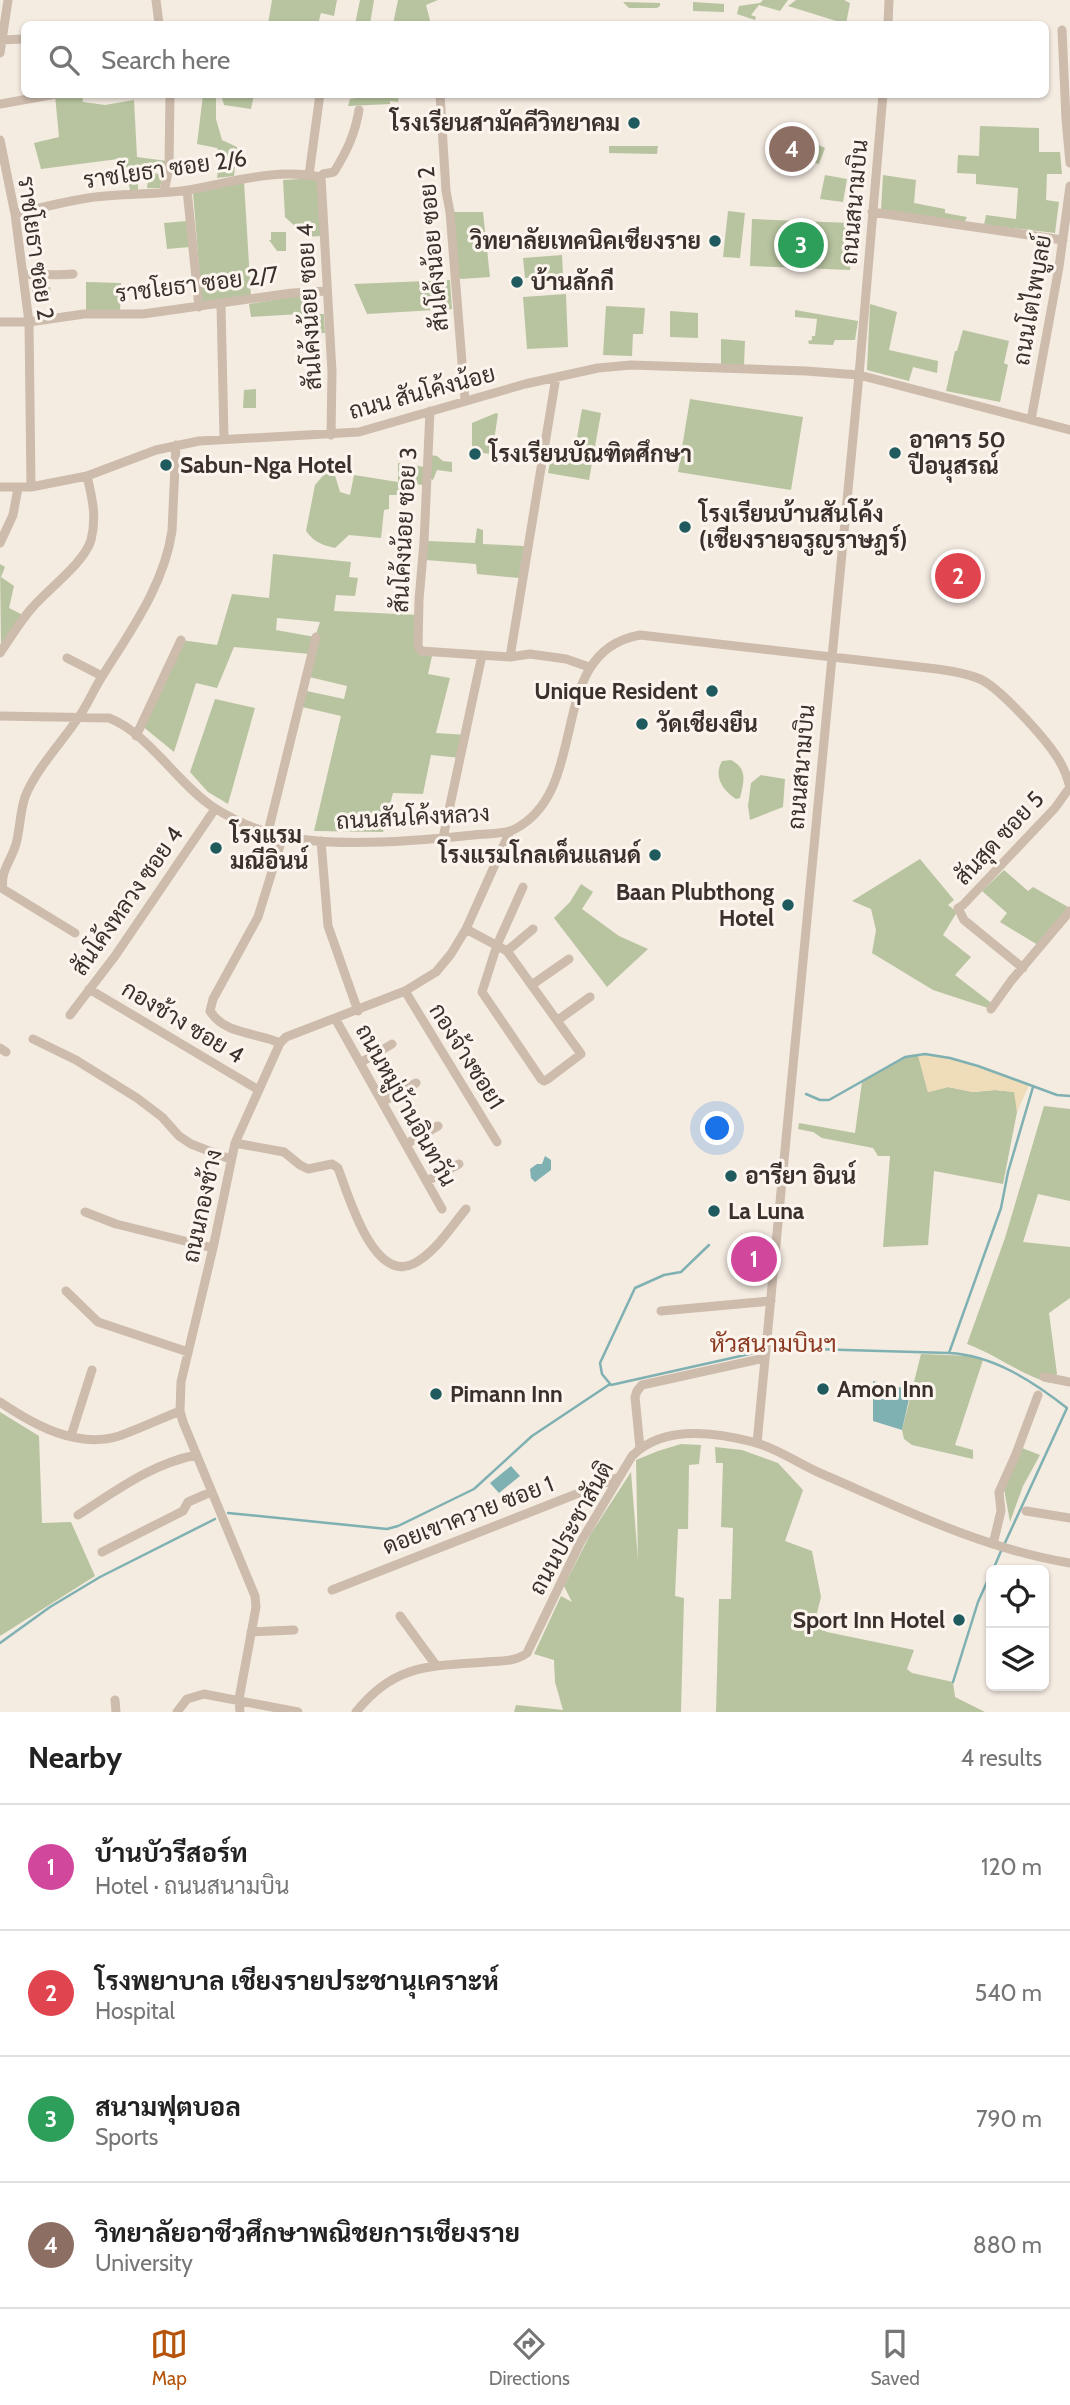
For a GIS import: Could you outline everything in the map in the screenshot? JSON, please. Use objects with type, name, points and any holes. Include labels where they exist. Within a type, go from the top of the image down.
[{"type":"street","points":[[0,52],[8,0]]},
{"type":"street","points":[[156,0],[159,21]]},
{"type":"street","points":[[888,21],[890,0]]},
{"type":"street","points":[[1062,30],[1070,163]]},
{"type":"street","points":[[1,40],[21,39]]},
{"type":"street","points":[[0,104],[34,98]]},
{"type":"street","points":[[164,191],[169,167],[170,98]]},
{"type":"street","points":[[309,175],[319,98]]},
{"type":"street","name":"สันโค้งน้อย ซอย 2","points":[[440,98],[465,400]]},
{"type":"street","name":"ถนนสนามบิน","points":[[757,1443],[859,375],[883,98]]},
{"type":"street","points":[[321,177],[334,172],[345,155],[354,137],[359,110]]},
{"type":"street","name":"ราชโยธา ซอย 2","points":[[0,140],[2,163],[15,214],[29,321],[31,487]]},
{"type":"street","name":"ราชโยธา ซอย 2/6","points":[[15,214],[88,198],[187,190],[238,178],[298,173],[321,177]]},
{"type":"street","name":"สันโค้งน้อย ซอย 4","points":[[321,177],[332,372],[331,435]]},
{"type":"street","name":"ถนนโตไพบูลย์","points":[[1031,420],[1070,186]]},
{"type":"street","points":[[187,190],[199,307]]},
{"type":"street","points":[[872,212],[1063,240]]},
{"type":"street","points":[[23,275],[73,274]]},
{"type":"street","name":"ราชโยธา ซอย 2/7","points":[[0,322],[84,314],[143,314],[292,293],[327,291]]},
{"type":"street","points":[[221,305],[224,438]]},
{"type":"street","name":"ถนน สันโค้งน้อย","points":[[0,487],[31,487],[87,476],[176,445],[224,438],[331,435],[382,427],[465,400],[555,377],[631,365],[859,375],[1070,430]]},
{"type":"street","points":[[510,657],[555,377]]},
{"type":"street","name":"สันโค้งน้อย ซอย 3","points":[[430,411],[418,646],[421,651],[482,655]]},
{"type":"street","points":[[75,933],[3,889],[2,876],[15,845],[26,796],[79,718],[102,676],[133,629],[166,559],[172,531],[176,445]]},
{"type":"street","points":[[0,653],[31,609],[70,570],[90,543],[94,509],[87,476]]},
{"type":"street","points":[[0,543],[13,515],[18,488]]},
{"type":"street","name":"ถนนสันโค้งหลวง","points":[[0,716],[108,718],[124,725],[215,809],[283,836],[321,841],[443,838],[510,831],[532,816],[549,795],[558,774],[575,707],[589,667],[614,643],[640,635],[949,671],[981,679],[993,687],[1045,741],[1058,758],[1070,787]]},
{"type":"street","points":[[268,832],[316,637]]},
{"type":"street","points":[[136,736],[181,640]]},
{"type":"street","points":[[443,838],[482,655],[510,657],[530,654],[566,659],[589,667]]},
{"type":"street","points":[[67,658],[102,676]]},
{"type":"street","name":"สันสุด ซอย 5","points":[[1023,968],[964,920],[958,908],[1055,808],[1070,787]]},
{"type":"street","name":"สันโค้งหลวง ซอย 4","points":[[70,1015],[116,956],[215,809]]},
{"type":"street","points":[[283,836],[258,917],[213,999],[210,1011],[217,1022],[280,1043],[286,1037],[336,1020],[405,991],[436,972],[466,929],[510,831]]},
{"type":"street","points":[[321,841],[328,926],[358,1011]]},
{"type":"street","points":[[466,929],[497,946],[507,951],[581,1054],[544,1081],[482,992],[497,946],[523,887]]},
{"type":"street","points":[[992,1009],[1070,911]]},
{"type":"street","points":[[507,951],[533,929]]},
{"type":"street","points":[[533,984],[569,959]]},
{"type":"street","name":"กองช้าง ซอย 4","points":[[89,989],[257,1089]]},
{"type":"street","name":"กองจ้างซอย1","points":[[405,991],[497,1142]]},
{"type":"street","points":[[558,1020],[590,997]]},
{"type":"street","name":"ถนนหมู่บ้านอินทวัน","points":[[336,1020],[442,1209]]},
{"type":"street","points":[[33,1039],[76,1060],[137,1098],[191,1144],[230,1159]]},
{"type":"street","name":"ถนนกองช้าง","points":[[240,1712],[239,1699],[256,1607],[253,1588],[211,1492],[180,1411],[181,1382],[213,1248],[234,1143],[280,1043]]},
{"type":"street","points":[[360,1063],[392,1044]]},
{"type":"street","points":[[382,1102],[416,1083]]},
{"type":"street","points":[[406,1144],[438,1126]]},
{"type":"street","points":[[234,1143],[284,1152],[309,1169],[332,1164],[338,1168],[364,1236],[388,1264],[400,1268],[426,1255],[466,1209]]},
{"type":"street","points":[[427,1181],[459,1164]]},
{"type":"street","points":[[85,1212],[116,1224],[213,1248]]},
{"type":"street","points":[[66,1291],[98,1322],[188,1352]]},
{"type":"street","points":[[661,1311],[771,1301]]},
{"type":"street","points":[[640,1448],[635,1397],[636,1391],[642,1385],[765,1358]]},
{"type":"street","points":[[71,1436],[92,1370]]},
{"type":"street","points":[[1044,1377],[1070,1381]]},
{"type":"street","points":[[999,1546],[999,1492],[1038,1395]]},
{"type":"street","points":[[0,1402],[40,1427],[81,1439],[117,1437],[180,1411]]},
{"type":"street","name":"ถนนประชาสันติ","points":[[356,1712],[367,1697],[391,1679],[435,1664],[515,1660],[527,1654],[580,1543],[618,1478],[640,1448],[656,1439],[672,1435],[719,1436],[757,1443],[959,1532],[1039,1558],[1070,1563]]},
{"type":"street","points":[[78,1515],[136,1477],[178,1459],[196,1455]]},
{"type":"street","name":"ดอยเขาควาย ซอย 1","points":[[332,1590],[618,1478]]},
{"type":"street","points":[[102,1552],[183,1511],[188,1502],[211,1492]]},
{"type":"street","points":[[1026,1511],[1070,1518]]},
{"type":"street","points":[[400,1616],[435,1664]]},
{"type":"street","points":[[251,1632],[294,1630]]},
{"type":"street","points":[[177,1712],[187,1699],[195,1695],[239,1699],[298,1712]]},
{"type":"street","points":[[115,1700],[116,1712]]},
{"type":"green space","points":[[272,0],[337,0],[334,16],[321,13],[319,21],[268,21]]},
{"type":"green space","points":[[360,0],[374,0],[370,21],[356,21]]},
{"type":"green space","points":[[398,0],[438,0],[426,5],[430,21],[394,21]]},
{"type":"green space","points":[[763,0],[788,0],[780,11],[759,5],[751,15],[756,17],[755,20],[737,14],[739,6],[760,3]]},
{"type":"green space","points":[[796,0],[844,0],[850,3],[847,21],[836,21],[788,6]]},
{"type":"green space","points":[[623,2],[660,3],[660,6],[629,8]]},
{"type":"green space","points":[[693,2],[724,4],[724,12],[693,11]]},
{"type":"green space","points":[[55,98],[82,98],[83,102],[105,105],[134,100],[137,157],[167,161],[166,167],[152,165],[150,171],[138,171],[138,190],[130,190],[127,175],[118,159],[41,169],[34,143],[59,137]]},
{"type":"green space","points":[[203,98],[216,98],[216,119],[222,140],[237,147],[234,176],[217,178],[220,153],[217,148],[197,144]]},
{"type":"green space","points":[[222,98],[253,98],[251,109],[224,105]]},
{"type":"green space","points":[[399,98],[398,102],[390,101],[390,104],[348,106],[350,99]]},
{"type":"green space","points":[[980,126],[1039,128],[1039,152],[1060,152],[1062,174],[1047,174],[1046,200],[1059,202],[1055,233],[984,225],[986,215],[1016,219],[1018,188],[976,184],[976,174],[957,173],[958,155],[979,156]]},
{"type":"green space","points":[[808,140],[825,148],[819,164],[801,160]]},
{"type":"green space","points":[[609,146],[658,146],[657,154],[609,153]]},
{"type":"green space","points":[[149,172],[163,175],[160,188],[147,188]]},
{"type":"green space","points":[[825,175],[847,179],[843,202],[820,199]]},
{"type":"green space","points":[[883,175],[916,180],[914,203],[945,209],[945,213],[967,217],[964,223],[881,211]]},
{"type":"green space","points":[[318,178],[322,236],[304,237],[285,217],[283,180]]},
{"type":"green space","points":[[244,182],[251,297],[202,303],[193,193]]},
{"type":"green space","points":[[728,211],[745,213],[740,258],[723,257]]},
{"type":"green space","points":[[453,212],[483,212],[490,277],[461,279],[457,276]]},
{"type":"green space","points":[[752,219],[851,223],[850,270],[750,266]]},
{"type":"green space","points":[[187,221],[190,247],[167,249],[164,223]]},
{"type":"green space","points":[[271,232],[286,232],[286,251],[277,251],[269,240]]},
{"type":"green space","points":[[562,255],[563,275],[525,278],[523,258]]},
{"type":"green space","points":[[450,280],[452,309],[367,314],[354,284]]},
{"type":"green space","points":[[86,282],[121,283],[120,312],[86,310]]},
{"type":"green space","points":[[50,287],[51,294],[47,301],[34,302],[32,289]]},
{"type":"green space","points":[[566,294],[568,347],[527,349],[523,297]]},
{"type":"green space","points":[[303,295],[304,314],[324,314],[325,333],[308,334],[306,320],[300,314],[251,317],[249,304]]},
{"type":"green space","points":[[870,304],[897,312],[889,350],[938,361],[937,373],[913,367],[909,381],[867,370]]},
{"type":"green space","points":[[606,306],[645,308],[643,334],[633,334],[632,356],[603,355]]},
{"type":"green space","points":[[795,310],[858,321],[855,340],[835,340],[833,345],[809,344],[808,341],[815,336],[817,319],[795,317]]},
{"type":"green space","points":[[670,311],[698,313],[698,338],[670,337]]},
{"type":"green space","points":[[963,330],[1009,341],[1004,363],[1008,365],[1000,402],[946,391]]},
{"type":"green space","points":[[721,339],[745,341],[744,365],[721,365]]},
{"type":"green space","points":[[256,389],[256,408],[243,408],[244,390]]},
{"type":"green space","points":[[690,399],[803,417],[791,490],[678,472]]},
{"type":"green space","points":[[582,409],[601,413],[589,480],[548,473],[552,450],[574,454]]},
{"type":"green space","points":[[496,413],[492,454],[472,452],[472,423]]},
{"type":"green space","points":[[430,455],[452,462],[452,472],[437,470],[433,480],[429,478]]},
{"type":"green space","points":[[398,463],[425,467],[423,485],[401,482],[401,495],[389,495],[389,509],[384,510],[381,538],[349,535],[335,548],[312,538],[306,531],[315,485],[327,471],[334,472],[340,492],[350,495],[354,475],[398,482]]},
{"type":"green space","points":[[477,528],[483,530],[483,544],[524,546],[519,578],[477,574],[476,564],[426,560],[428,541],[475,543]]},
{"type":"green space","points":[[273,554],[351,562],[349,577],[358,578],[355,596],[336,595],[334,611],[419,615],[419,655],[432,656],[428,674],[450,678],[436,733],[467,735],[461,758],[431,755],[423,794],[393,793],[383,832],[314,831],[341,716],[298,706],[302,690],[344,699],[347,686],[305,676],[310,654],[234,647],[217,688],[196,683],[174,752],[141,725],[181,640],[217,645],[232,594],[269,598]],"holes":[[[277,618],[320,622],[315,637],[276,630]]]},
{"type":"green space","points":[[0,564],[5,567],[1,577],[14,586],[9,608],[23,615],[1,644]]},
{"type":"green space","points":[[215,699],[255,708],[228,804],[208,792],[190,772]]},
{"type":"green space","points":[[731,760],[740,767],[743,776],[740,798],[736,799],[727,792],[719,778],[722,761]]},
{"type":"green space","points":[[761,775],[785,779],[783,807],[750,820],[748,806],[751,783]]},
{"type":"green space","points":[[920,859],[954,900],[948,905],[957,912],[943,935],[971,957],[955,975],[990,1002],[991,1009],[933,990],[872,953],[876,930],[871,909],[852,901]]},
{"type":"green space","points":[[1004,870],[1028,891],[1033,887],[1068,907],[1038,945],[1000,922],[1007,913],[982,891]]},
{"type":"green space","points":[[581,884],[593,892],[582,909],[619,936],[648,949],[607,987],[554,918],[570,902]]},
{"type":"green space","points":[[918,1055],[928,1092],[948,1087],[973,1092],[1015,1092],[1017,1112],[1003,1184],[934,1171],[928,1245],[883,1247],[890,1156],[878,1156],[873,1148],[822,1138],[813,1132],[798,1129],[799,1123],[855,1133],[862,1082],[905,1057]]},
{"type":"green space","points":[[1044,1106],[1070,1109],[1070,1201],[1038,1194],[1023,1242],[1070,1247],[1070,1298],[1049,1313],[1057,1374],[1050,1383],[1028,1375],[967,1344],[1005,1238]]},
{"type":"green space","points":[[921,1354],[972,1356],[983,1360],[955,1445],[973,1450],[973,1459],[912,1445],[904,1439],[902,1430]]},
{"type":"green space","points":[[0,1412],[39,1436],[42,1523],[71,1522],[95,1576],[0,1636]]},
{"type":"green space","points":[[681,1444],[701,1445],[699,1464],[689,1465],[688,1529],[678,1529],[675,1596],[684,1598],[681,1712],[514,1712],[516,1705],[563,1710],[555,1682],[554,1660],[534,1654],[561,1596],[572,1602],[564,1586],[590,1535],[631,1472],[638,1560],[636,1460]]},
{"type":"green space","points":[[715,1447],[742,1450],[778,1463],[803,1490],[785,1541],[812,1551],[821,1597],[814,1625],[827,1632],[914,1650],[907,1669],[912,1673],[953,1682],[955,1697],[985,1712],[716,1712],[719,1599],[731,1599],[733,1528],[721,1527],[723,1463],[716,1463]]},
{"type":"green space","points":[[1022,1448],[1040,1455],[1023,1486],[1010,1522],[1004,1489]]},
{"type":"sand","points":[[918,1055],[950,1058],[1029,1085],[1017,1112],[1014,1092],[973,1092],[948,1087],[928,1092]]},
{"type":"water","points":[[545,1156],[551,1160],[551,1170],[535,1182],[531,1178],[530,1169],[542,1164]]},
{"type":"water","points":[[873,1381],[911,1390],[902,1430],[873,1421]]},
{"type":"water","points":[[511,1466],[520,1476],[499,1493],[490,1483]]},
{"type":"waterway","points":[[806,1094],[820,1100],[829,1100],[905,1057],[925,1054],[978,1066],[1057,1095],[1070,1096]]},
{"type":"waterway","points":[[778,1348],[949,1353],[1001,1208],[1008,1172],[1033,1087]]},
{"type":"waterway","points":[[709,1245],[681,1272],[664,1275],[635,1288],[600,1363],[602,1374],[611,1385],[754,1353],[763,1348]]},
{"type":"waterway","points":[[949,1353],[997,1364],[1027,1380],[1067,1408],[1004,1545]]},
{"type":"waterway","points":[[228,1513],[387,1529],[398,1526],[474,1489],[532,1436],[610,1384]]},
{"type":"waterway","points":[[0,1643],[50,1607],[100,1577],[215,1519]]},
{"type":"waterway","points":[[995,1565],[1001,1551]]},
{"type":"waterway","points":[[953,1682],[986,1584]]},
{"type":"place","name":"โรงเรียนสามัคคีวิทยาคม","points":[[634,123]]},
{"type":"place","name":"วิทยาลัยอาชีวศึกษาพณิชยการเชียงราย","points":[[792,149]]},
{"type":"place","name":"วิทยาลัยเทคนิคเชียงราย","points":[[715,241]]},
{"type":"place","name":"สนามฟุตบอล","points":[[801,245]]},
{"type":"place","name":"บ้านลักกี","points":[[517,282]]},
{"type":"place","name":"อาคาร 50 ปีอนุสรณ์","points":[[895,453]]},
{"type":"place","name":"โรงเรียนบัณฑิตศึกษา","points":[[475,454]]},
{"type":"place","name":"Sabun-Nga Hotel","points":[[166,465]]},
{"type":"place","name":"โรงเรียนบ้านสันโค้ง (เชียงรายจรูญราษฎร์)","points":[[685,527]]},
{"type":"place","name":"โรงพยาบาล เชียงรายประชานุเคราะห์","points":[[958,576]]},
{"type":"place","name":"Unique Resident","points":[[712,691]]},
{"type":"place","name":"วัดเชียงยืน","points":[[642,724]]},
{"type":"place","name":"โรงแรม มณีอินน์","points":[[216,848]]},
{"type":"place","name":"โรงแรมโกลเด็นแลนด์","points":[[655,855]]},
{"type":"place","name":"Baan Plubthong Hotel","points":[[788,905]]},
{"type":"place","name":"อารียา อินน์","points":[[731,1176]]},
{"type":"place","name":"La Luna","points":[[714,1211]]},
{"type":"place","name":"บ้านบัวรีสอร์ท","points":[[754,1259]]},
{"type":"place","name":"Amon Inn","points":[[823,1389]]},
{"type":"place","name":"Pimann Inn","points":[[436,1394]]},
{"type":"place","name":"Sport Inn Hotel","points":[[959,1620]]},
{"type":"district","name":"หัวสนามบินฯ","points":[[773,1343]]}]
